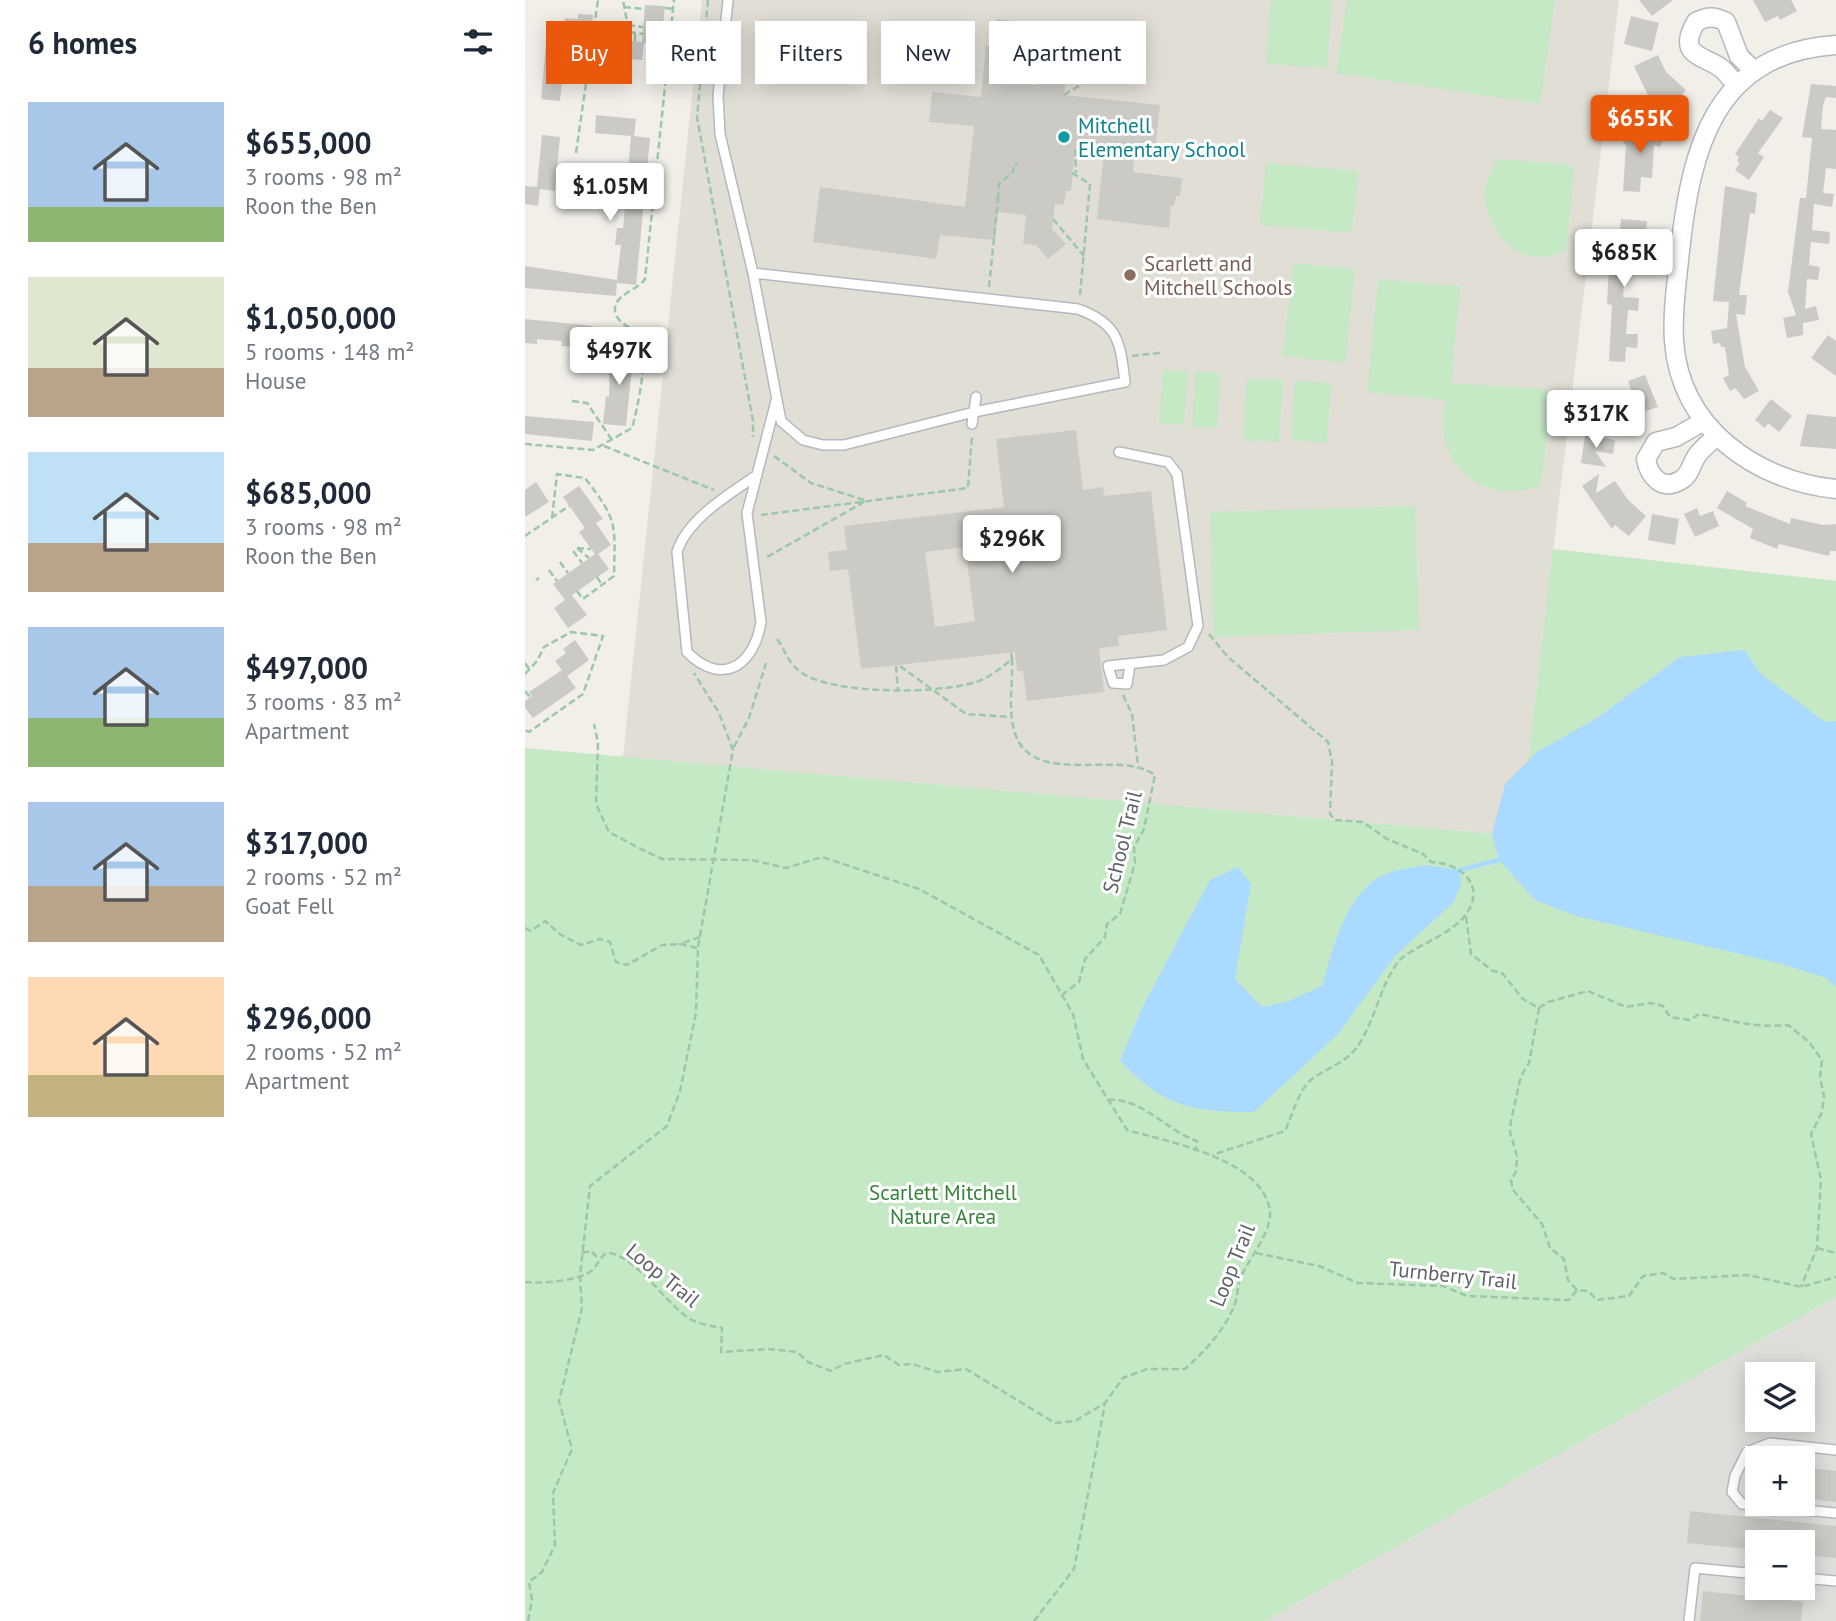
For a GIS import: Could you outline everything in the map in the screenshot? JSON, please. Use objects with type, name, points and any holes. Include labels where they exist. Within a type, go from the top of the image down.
[{"type":"street","points":[[1737,86],[1722,69],[1701,61],[1692,52],[1690,42],[1696,22],[1705,17],[1716,17],[1726,22],[1739,56],[1754,71]]},
{"type":"street","points":[[1836,45],[1796,53],[1754,71],[1737,86],[1707,129],[1691,170],[1677,287],[1674,343],[1681,374],[1704,421],[1716,437],[1745,460],[1776,477],[1802,485],[1836,489]]},
{"type":"street","points":[[1704,421],[1677,437],[1656,442],[1646,459],[1649,474],[1658,482],[1670,484],[1681,480],[1691,470],[1696,457],[1716,437]]},
{"type":"lane","points":[[728,0],[718,96],[720,134],[753,273],[781,421],[803,440],[823,445],[844,445],[974,412],[1125,382],[1120,345],[1113,330],[1098,316],[1078,309],[988,294],[753,273]]},
{"type":"lane","points":[[754,477],[727,495],[682,536],[677,552],[687,652],[699,664],[723,670],[743,663],[753,652],[759,631],[747,513],[754,477],[777,397]]},
{"type":"lane","points":[[972,424],[976,397]]},
{"type":"lane","points":[[1119,453],[1168,462],[1177,474],[1198,626],[1188,647],[1164,660],[1108,666],[1113,683],[1127,684],[1130,665]]},
{"type":"lane","points":[[1836,1450],[1770,1443],[1747,1452],[1735,1476],[1732,1492],[1742,1504],[1836,1514]]},
{"type":"lane","points":[[1689,1621],[1695,1568],[1745,1573]]},
{"type":"lane","points":[[1815,1579],[1836,1581]]},
{"type":"path","points":[[576,153],[599,0]]},
{"type":"path","points":[[623,0],[627,21]]},
{"type":"path","points":[[672,21],[674,0]]},
{"type":"path","points":[[708,0],[697,117],[753,421],[751,436],[756,439]]},
{"type":"path","points":[[624,7],[645,9]]},
{"type":"path","points":[[665,8],[674,9]]},
{"type":"path","points":[[632,26],[643,27]]},
{"type":"path","points":[[632,33],[643,34]]},
{"type":"path","points":[[635,33],[635,41]]},
{"type":"path","points":[[525,444],[593,450],[632,428],[638,410],[644,348],[641,337],[617,316],[615,306],[619,298],[639,288],[645,279],[666,84]]},
{"type":"path","points":[[1064,95],[1082,84]]},
{"type":"path","points":[[1075,149],[1074,173],[1090,184],[1080,295]]},
{"type":"path","points":[[988,294],[999,184],[1013,172],[1014,164],[1018,164]]},
{"type":"path","points":[[1053,219],[1084,256]]},
{"type":"path","points":[[1122,358],[1150,353],[1159,353],[1158,356]]},
{"type":"path","points":[[572,401],[587,403],[613,441]]},
{"type":"path","points":[[761,515],[968,488],[972,424]]},
{"type":"path","points":[[604,446],[722,494]]},
{"type":"path","points":[[771,453],[786,467],[811,483],[840,494],[867,500]]},
{"type":"path","points":[[552,518],[557,474],[585,478],[611,513],[615,531],[614,576],[583,599],[577,592]]},
{"type":"path","points":[[767,557],[867,500]]},
{"type":"path","points":[[525,536],[569,506]]},
{"type":"path","points":[[589,558],[577,548],[591,549]]},
{"type":"path","points":[[573,551],[582,563]]},
{"type":"path","points":[[559,562],[568,573]]},
{"type":"path","points":[[549,570],[557,581]]},
{"type":"path","points":[[597,578],[603,585]]},
{"type":"path","points":[[1198,626],[1214,637],[1228,657],[1328,742],[1332,762],[1330,814],[1335,820],[1363,822],[1387,839],[1423,854],[1431,862],[1457,868],[1469,879],[1475,899],[1466,916],[1431,943],[1399,961],[1358,1046],[1338,1066],[1311,1080],[1285,1131],[1212,1155]]},
{"type":"path","points":[[525,674],[544,647],[572,632],[603,636],[583,694],[529,732],[525,730]]},
{"type":"path","points":[[777,639],[791,665],[816,680],[851,689],[898,690],[973,683],[988,677],[1012,659]]},
{"type":"path","name":"School Trail","points":[[1011,653],[1012,717],[1018,740],[1039,759],[1055,764],[1138,766],[1155,775],[1144,829],[1134,847],[1135,863],[1120,914],[1107,924],[1105,937],[1084,959],[1079,982],[1062,995]]},
{"type":"path","points":[[525,663],[530,670]]},
{"type":"path","points":[[528,1621],[533,1600],[529,1582],[542,1572],[555,1545],[553,1493],[572,1449],[559,1401],[582,1308],[580,1276],[590,1186],[667,1126],[680,1091],[696,1013],[698,948],[733,750],[753,708],[766,663]]},
{"type":"path","points":[[898,690],[898,666],[966,713],[1012,717]]},
{"type":"path","points":[[692,670],[719,713],[733,750]]},
{"type":"path","points":[[1120,683],[1132,715],[1138,766]]},
{"type":"path","points":[[525,691],[530,697]]},
{"type":"path","name":"Loop Trail","points":[[525,1282],[550,1284],[580,1276],[592,1270],[606,1254],[614,1254],[647,1278],[664,1298],[692,1321],[722,1328],[721,1352],[769,1349],[797,1352],[808,1362],[831,1371],[844,1364],[884,1355],[899,1365],[912,1364],[938,1372],[966,1370],[1055,1423],[1075,1421],[1105,1403],[1123,1378],[1147,1369],[1185,1369],[1207,1349],[1235,1304],[1240,1279],[1256,1253],[1270,1213],[1260,1185],[1212,1155],[1127,1130],[1083,1059],[1073,1014],[1039,955],[919,889],[822,857],[786,868],[752,860],[662,859],[609,832],[597,803],[598,743],[594,724]]},
{"type":"path","points":[[1466,916],[1471,954],[1493,971],[1502,974],[1523,999],[1539,1008]]},
{"type":"path","points":[[525,928],[531,931],[545,921],[561,935],[581,945],[600,939],[610,942],[616,962],[627,965],[662,945],[680,944],[698,948]]},
{"type":"path","points":[[680,944],[700,937]]},
{"type":"path","points":[[1801,1287],[1817,1248],[1822,1180],[1811,1134],[1822,1112],[1822,1060],[1809,1042],[1788,1025],[1761,1027],[1735,1024],[1699,1014],[1689,1020],[1670,1017],[1663,1006],[1651,1003],[1626,1007],[1588,991],[1548,1002],[1539,1008],[1529,1063],[1521,1076],[1511,1121],[1510,1132],[1517,1156],[1516,1172],[1511,1180],[1513,1190],[1542,1224],[1550,1248],[1564,1259],[1568,1280],[1577,1290],[1588,1291],[1597,1300],[1629,1296],[1643,1276],[1663,1273],[1674,1279],[1748,1275],[1801,1287],[1836,1277]]},
{"type":"path","points":[[1108,1100],[1121,1099],[1138,1105],[1153,1118],[1197,1142],[1196,1150]]},
{"type":"path","points":[[1817,1248],[1836,1253]]},
{"type":"path","points":[[582,1253],[591,1251],[599,1259]]},
{"type":"path","name":"Turnberry Trail","points":[[1256,1253],[1319,1266],[1358,1283],[1443,1286],[1467,1296],[1569,1300],[1577,1290]]},
{"type":"path","points":[[1034,1621],[1074,1569],[1105,1403]]},
{"type":"shaded area","name":"Scarlett and Mitchell Schools","points":[[702,0],[1619,0],[1519,836],[623,757],[693,84],[741,84],[741,21],[700,21]]},
{"type":"shaded area","points":[[1836,1297],[1836,1621],[1265,1621]]},
{"type":"green space","points":[[1271,0],[1332,0],[1327,68],[1266,64]]},
{"type":"green space","points":[[1347,0],[1555,0],[1540,104],[1336,73]]},
{"type":"green space","points":[[1497,159],[1568,164],[1574,171],[1566,251],[1547,257],[1531,256],[1508,244],[1499,234],[1487,210],[1485,197],[1487,181]]},
{"type":"green space","points":[[1266,163],[1358,171],[1352,233],[1260,225]]},
{"type":"green space","points":[[1293,263],[1355,269],[1345,363],[1283,356]]},
{"type":"green space","points":[[1378,279],[1460,286],[1451,387],[1453,383],[1545,389],[1552,397],[1541,486],[1516,491],[1495,490],[1466,475],[1448,450],[1443,417],[1446,400],[1367,392]]},
{"type":"green space","points":[[1163,370],[1188,372],[1184,425],[1159,423]]},
{"type":"green space","points":[[1195,371],[1220,373],[1217,428],[1192,427]]},
{"type":"green space","points":[[1247,378],[1283,380],[1279,442],[1243,440]]},
{"type":"green space","points":[[1295,381],[1331,383],[1327,443],[1291,440]]},
{"type":"green space","points":[[1415,506],[1419,630],[1214,637],[1210,512]]},
{"type":"green space","name":"Scarlett Mitchell Nature Area","points":[[1553,549],[1836,581],[1836,1297],[1265,1621],[525,1621],[525,748],[1519,836]]},
{"type":"water","points":[[1744,650],[1761,674],[1825,722],[1836,721],[1836,987],[1826,978],[1782,964],[1576,916],[1535,900],[1499,860],[1492,834],[1505,784],[1537,752],[1597,718],[1680,657]]},
{"type":"water","points":[[1426,865],[1460,870],[1461,885],[1453,903],[1395,956],[1338,1034],[1254,1112],[1213,1110],[1180,1104],[1151,1088],[1120,1061],[1142,1008],[1210,880],[1238,867],[1251,884],[1235,979],[1262,1007],[1286,1002],[1322,986],[1341,926],[1367,887],[1384,875]]},
{"type":"building","points":[[1639,0],[1673,0],[1652,16]]},
{"type":"building","points":[[1753,0],[1791,0],[1797,11],[1780,20],[1778,16],[1765,22]]},
{"type":"building","points":[[645,5],[665,6],[663,21],[646,21],[646,43],[642,60],[632,59],[632,41],[642,42]]},
{"type":"building","points":[[578,14],[593,15],[592,21],[565,21],[565,18],[578,19]]},
{"type":"building","points":[[1631,16],[1659,23],[1652,51],[1624,44]]},
{"type":"building","points":[[546,43],[546,84],[562,84],[560,101],[541,99]]},
{"type":"building","name":"Mitchell Elementary School","points":[[986,46],[989,46],[989,84],[1065,84],[1064,95],[1160,105],[1155,152],[1135,150],[1133,172],[1182,178],[1180,196],[1176,196],[1174,206],[1171,206],[1169,228],[1097,219],[1104,151],[1075,148],[1071,191],[1066,191],[1064,205],[1055,204],[1052,229],[1066,244],[1048,259],[1036,245],[1023,244],[1026,215],[998,212],[995,240],[940,235],[936,259],[813,242],[820,187],[965,207],[974,126],[929,122],[932,92],[981,97]]},
{"type":"building","points":[[1658,55],[1666,72],[1686,90],[1674,103],[1679,108],[1669,119],[1652,104],[1634,66]]},
{"type":"building","points":[[1811,84],[1836,86],[1836,98],[1826,97],[1823,105],[1821,129],[1836,130],[1836,169],[1826,168],[1823,193],[1834,194],[1832,207],[1814,204],[1812,230],[1830,232],[1829,244],[1811,242],[1809,265],[1820,267],[1818,280],[1807,279],[1805,309],[1816,306],[1819,320],[1803,323],[1803,335],[1787,338],[1783,318],[1796,315],[1788,292],[1800,198],[1806,198],[1812,138],[1802,137]]},
{"type":"building","points":[[1770,110],[1783,118],[1758,153],[1764,157],[1749,180],[1735,170],[1740,163],[1735,154],[1759,118],[1762,121]]},
{"type":"building","points":[[596,115],[636,119],[634,136],[650,138],[636,285],[617,283],[616,296],[525,288],[525,266],[617,280],[621,245],[615,245],[617,228],[623,228],[631,136],[595,133]]},
{"type":"building","points":[[1631,122],[1665,134],[1660,147],[1654,145],[1652,178],[1641,177],[1640,192],[1623,191],[1626,145],[1623,144]]},
{"type":"building","points":[[542,135],[560,137],[555,191],[540,189],[538,206],[525,204],[525,186],[537,187]]},
{"type":"building","points":[[1725,186],[1757,193],[1755,214],[1750,213],[1739,295],[1747,295],[1745,315],[1736,314],[1745,367],[1759,391],[1744,399],[1735,388],[1730,391],[1723,378],[1729,375],[1725,347],[1721,347],[1720,343],[1713,344],[1711,331],[1727,328],[1729,302],[1713,301]]},
{"type":"building","points":[[1621,219],[1647,221],[1646,235],[1635,234],[1633,259],[1643,260],[1642,274],[1625,273],[1623,297],[1639,298],[1638,311],[1628,310],[1626,334],[1638,334],[1637,348],[1626,347],[1625,362],[1609,361],[1612,305],[1607,304],[1610,262],[1617,263]]},
{"type":"building","points":[[525,319],[593,326],[591,344],[561,346],[562,341],[537,339],[537,344],[525,343]]},
{"type":"building","points":[[1828,335],[1836,341],[1836,376],[1811,358]]},
{"type":"building","points":[[614,346],[634,348],[626,426],[603,424],[606,396],[609,397],[610,358],[613,358]]},
{"type":"building","points":[[1645,375],[1658,407],[1639,413],[1628,381]]},
{"type":"building","points":[[1615,398],[1635,416],[1616,436],[1596,418]]},
{"type":"building","points":[[1771,399],[1792,416],[1779,432],[1768,423],[1765,428],[1755,420]]},
{"type":"building","points":[[1807,414],[1836,417],[1836,449],[1800,446]]},
{"type":"building","points":[[525,416],[594,422],[592,441],[525,434]]},
{"type":"building","points":[[1076,430],[1083,490],[1103,487],[1104,496],[1151,491],[1167,630],[1118,636],[1119,646],[1099,648],[1104,692],[1027,701],[1023,671],[1017,671],[1015,652],[861,669],[848,569],[830,571],[828,552],[847,550],[844,526],[1004,507],[996,439]],"holes":[[[965,547],[975,621],[935,627],[925,552]]]},
{"type":"building","points":[[1585,435],[1615,440],[1613,454],[1595,451],[1606,467],[1581,463]]},
{"type":"building","points":[[1599,474],[1596,493],[1615,481],[1628,500],[1646,516],[1629,536],[1615,525],[1612,529],[1582,486]]},
{"type":"building","points":[[536,482],[549,502],[525,517],[525,490]]},
{"type":"building","points":[[579,486],[603,519],[596,523],[611,545],[598,554],[609,569],[572,595],[587,615],[568,628],[554,608],[565,600],[553,584],[595,554],[579,532],[585,528],[563,497]]},
{"type":"building","points":[[1727,491],[1747,503],[1745,506],[1790,524],[1791,518],[1823,525],[1836,524],[1836,551],[1830,551],[1829,556],[1779,544],[1777,549],[1750,538],[1753,529],[1717,508]]},
{"type":"building","points":[[1697,508],[1700,516],[1713,511],[1719,526],[1695,537],[1684,514]]},
{"type":"building","points":[[1652,514],[1679,519],[1675,545],[1648,540]]},
{"type":"building","points":[[575,640],[589,660],[567,676],[576,688],[533,718],[525,708],[525,701],[532,696],[529,692],[562,670],[555,661],[566,653],[563,649]]},
{"type":"building","points":[[1815,1468],[1836,1471],[1836,1502],[1815,1499]]},
{"type":"building","points":[[1690,1511],[1836,1526],[1836,1558],[1815,1556],[1815,1530],[1745,1530],[1745,1549],[1687,1543]]},
{"type":"building","points":[[1703,1591],[1745,1596],[1745,1600],[1803,1602],[1801,1621],[1700,1621]]},
{"type":"waterway","points":[[1460,870],[1499,860]]},
{"type":"place","name":"Mitchell Elementary School","points":[[1064,137]]},
{"type":"place","name":"Scarlett and Mitchell Schools","points":[[1130,275]]}]
